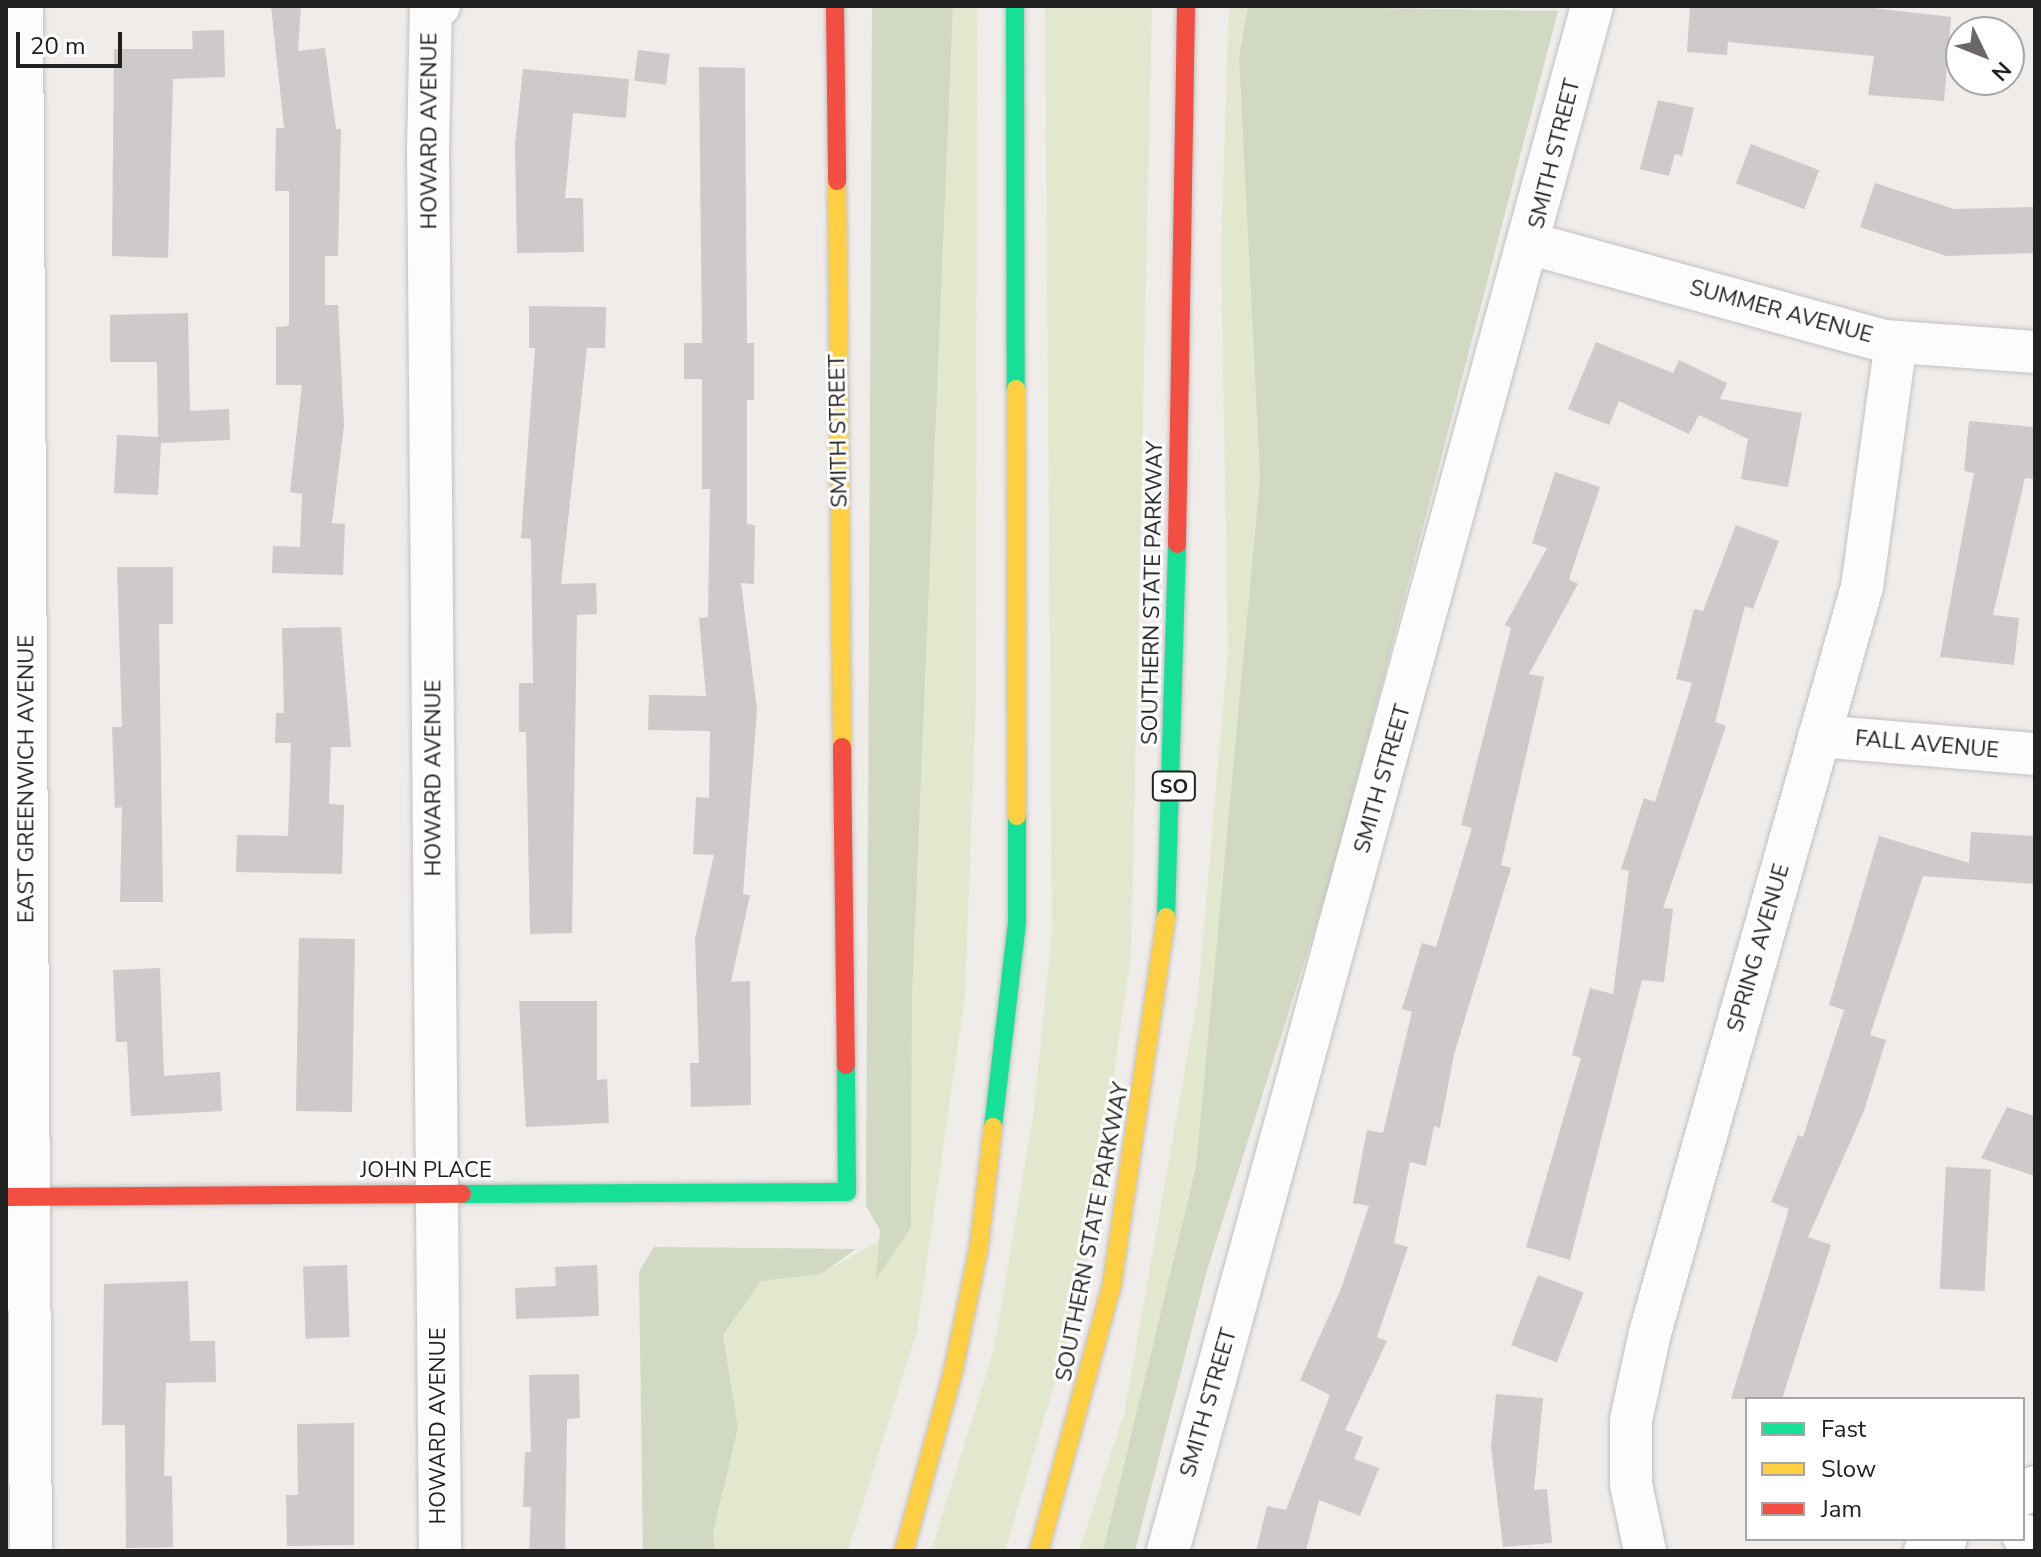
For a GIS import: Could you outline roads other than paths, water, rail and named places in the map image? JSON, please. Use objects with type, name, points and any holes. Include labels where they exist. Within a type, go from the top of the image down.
[{"type":"main road","name":"SMITH STREET","points":[[835,6],[847,1192]]},
{"type":"main road","points":[[904,1551],[953,1372],[979,1246],[1017,923],[1015,6]]},
{"type":"main road","name":"SOUTHERN STATE PARKWAY","points":[[1039,1551],[1112,1284],[1163,962],[1173,829],[1186,6]]},
{"type":"main road","name":"JOHN PLACE","points":[[17,1196],[847,1192]]},
{"type":"street","name":"EAST GREENWICH AVENUE","points":[[22,6],[17,1196],[31,1551]]},
{"type":"street","points":[[431,6],[439,6]]},
{"type":"street","name":"HOWARD AVENUE","points":[[431,6],[440,1551]]},
{"type":"street","name":"SMITH STREET","points":[[1168,1551],[1532,244],[1592,6]]},
{"type":"street","name":"SUMMER AVENUE","points":[[1532,244],[1896,342],[2035,352]]},
{"type":"street","name":"SPRING AVENUE","points":[[1645,1551],[1631,1484],[1631,1420],[1862,587],[1896,342]]},
{"type":"street","name":"FALL AVENUE","points":[[1819,736],[2035,754]]},
{"type":"street","points":[[1925,1551],[1942,1541]]}]
